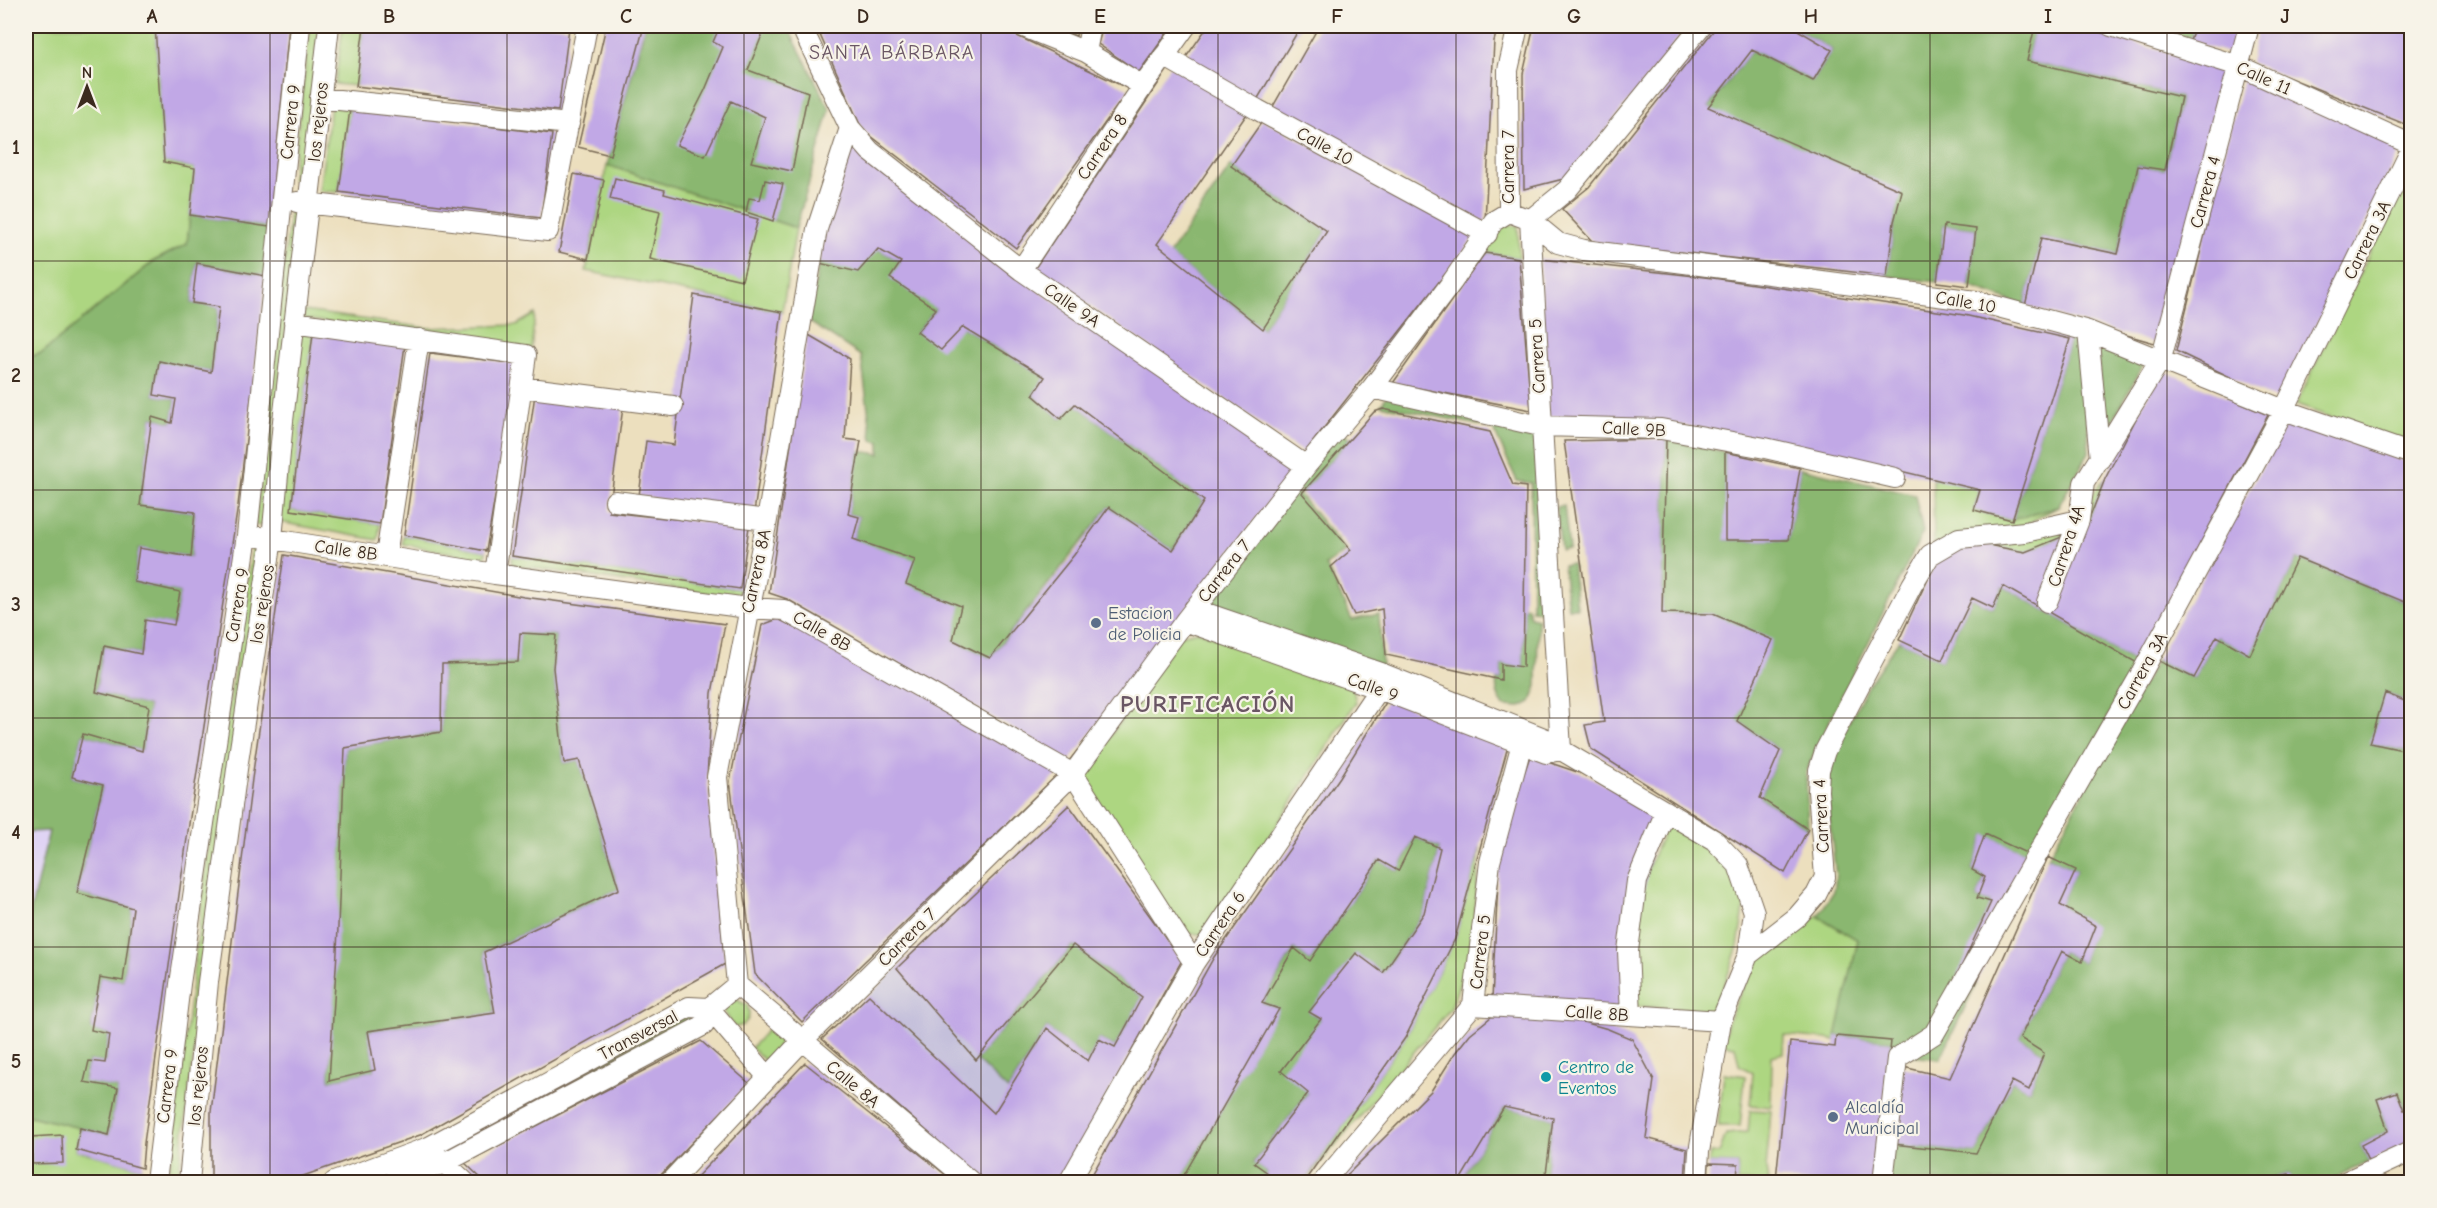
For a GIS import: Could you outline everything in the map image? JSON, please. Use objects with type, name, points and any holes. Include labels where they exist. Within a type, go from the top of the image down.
[{"type":"street","name":"Carrera 9","points":[[156,1182],[182,972],[247,535],[300,26]]},
{"type":"street","name":"los rejeros","points":[[189,1182],[210,970],[238,762],[272,539],[294,321],[310,203],[329,26]]},
{"type":"street","points":[[281,200],[548,231],[587,26]]},
{"type":"street","name":"Calle 9A","points":[[801,26],[850,128],[870,151],[1020,270],[1306,466]]},
{"type":"street","points":[[1021,26],[1086,52],[1143,86]]},
{"type":"street","points":[[1086,52],[1091,26]]},
{"type":"street","name":"Carrera 8","points":[[1020,270],[1143,86],[1186,26]]},
{"type":"street","name":"Carrera 7","points":[[670,1182],[802,1041],[1073,774],[1190,615],[1306,466],[1372,388],[1487,234],[1494,221],[1509,212],[1508,70],[1518,26]]},
{"type":"street","points":[[1530,220],[1567,190],[1701,26]]},
{"type":"street","name":"Calle 11","points":[[2111,26],[2239,66],[2412,146]]},
{"type":"street","name":"Carrera 4","points":[[2161,359],[2249,26]]},
{"type":"street","name":"Calle 10","points":[[1164,56],[1258,110],[1487,234]]},
{"type":"street","points":[[320,98],[569,124]]},
{"type":"street","name":"Carrera 8A","points":[[737,985],[717,777],[748,608],[767,520],[817,229],[850,128]]},
{"type":"street","name":"Carrera 3A","points":[[1883,1182],[1897,1058],[1934,1034],[2141,674],[2284,410],[2412,146]]},
{"type":"street","name":"Calle 10","points":[[1509,212],[1530,220],[1558,243],[1584,250],[1976,301],[2088,331],[2284,410],[2412,454]]},
{"type":"street","name":"Carrera 5","points":[[1530,220],[1540,426],[1561,750]]},
{"type":"street","points":[[294,321],[526,355],[495,574]]},
{"type":"street","points":[[2088,331],[2100,459]]},
{"type":"street","points":[[386,556],[419,339]]},
{"type":"street","name":"Carrera 4A","points":[[2047,602],[2079,520],[2084,483],[2161,359]]},
{"type":"street","points":[[522,387],[673,406]]},
{"type":"street","name":"Calle 9B","points":[[1372,388],[1540,426],[1661,429],[1765,448],[1895,478]]},
{"type":"street","points":[[615,501],[767,520]]},
{"type":"street","name":"Carrera 4","points":[[1697,1182],[1699,1152],[1721,1021],[1748,955],[1797,917],[1816,895],[1825,877],[1818,791],[1819,770],[1825,751],[1912,585],[1930,555],[1959,538],[2025,532],[2079,520]]},
{"type":"street","name":"Calle 8B","points":[[247,535],[495,574],[748,608],[784,610],[1073,774],[1194,963]]},
{"type":"street","name":"Calle 9","points":[[1190,615],[1549,740],[1561,750],[1714,840],[1738,865],[1754,912],[1748,955]]},
{"type":"street","name":"Calle 9","points":[[1380,681],[1546,753],[1561,750]]},
{"type":"street","name":"Carrera 6","points":[[1069,1182],[1194,963],[1380,681]]},
{"type":"street","name":"Carrera 5","points":[[1323,1182],[1473,1005],[1490,862],[1522,743]]},
{"type":"street","points":[[1631,1015],[1628,951],[1636,881],[1666,811]]},
{"type":"street","points":[[737,985],[709,1008],[768,1077]]},
{"type":"street","name":"Calle 8A","points":[[737,985],[970,1182]]},
{"type":"street","name":"Calle 8B","points":[[1473,1005],[1721,1021]]},
{"type":"street","name":"Transversal","points":[[334,1182],[429,1147],[689,1008],[709,1008],[704,1025],[444,1163],[392,1182]]},
{"type":"street","points":[[429,1147],[465,1182]]},
{"type":"street","points":[[2345,1182],[2412,1150]]},
{"type":"shaded area","points":[[50,830],[26,930],[26,832]]},
{"type":"shaded area","points":[[897,968],[976,1060],[1008,1090],[994,1113],[869,996]]},
{"type":"green space","points":[[26,26],[155,26],[164,162],[195,168],[187,244],[154,261],[42,353],[26,358]]},
{"type":"green space","points":[[310,26],[319,26],[302,182],[292,179]]},
{"type":"green space","points":[[343,26],[364,26],[356,86],[335,84]]},
{"type":"green space","points":[[645,26],[787,26],[830,109],[796,228],[607,165]]},
{"type":"green space","points":[[1791,26],[2035,26],[2027,61],[2181,97],[2165,170],[2138,166],[2118,254],[2041,238],[2025,306],[1969,286],[1976,229],[1944,225],[1937,282],[1887,276],[1894,222],[1708,107],[1752,50],[1813,81],[1832,50]]},
{"type":"green space","points":[[2148,26],[2195,26],[2190,41]]},
{"type":"green space","points":[[331,106],[350,109],[339,192],[319,191]]},
{"type":"green space","points":[[607,165],[796,228],[782,312],[586,271]]},
{"type":"green space","points":[[1231,166],[1327,231],[1263,329],[1169,254]]},
{"type":"green space","points":[[2411,168],[2411,445],[2296,405]]},
{"type":"green space","points":[[290,212],[299,212],[263,526],[255,525]]},
{"type":"green space","points":[[190,215],[269,227],[266,276],[197,263],[192,303],[219,307],[211,372],[159,362],[154,395],[176,399],[172,423],[152,417],[140,504],[195,512],[191,557],[139,548],[134,582],[180,592],[174,625],[145,621],[141,654],[104,646],[96,692],[149,706],[142,751],[83,734],[72,777],[103,785],[77,893],[133,908],[123,981],[100,977],[91,1029],[109,1034],[105,1063],[89,1061],[84,1081],[118,1088],[109,1135],[26,1115],[26,931],[49,831],[26,832],[26,358],[42,353],[154,261],[187,244]]},
{"type":"green space","points":[[1498,225],[1518,226],[1519,258],[1485,253]]},
{"type":"green space","points":[[878,249],[901,262],[936,309],[917,332],[963,327],[1045,377],[1033,395],[1061,419],[1075,404],[1204,501],[1173,550],[1109,507],[990,658],[953,640],[906,584],[853,539],[859,517],[848,514],[859,451],[880,454],[880,442],[872,440],[861,356],[808,321],[819,263]]},
{"type":"green space","points":[[304,311],[427,328],[516,325],[535,314],[531,351],[304,319]]},
{"type":"green space","points":[[301,332],[313,333],[291,510],[380,524],[378,540],[279,522]]},
{"type":"green space","points":[[2070,339],[2083,343],[2089,452],[2058,507],[2012,520]]},
{"type":"green space","points":[[2097,346],[2145,362],[2104,436]]},
{"type":"green space","points":[[1389,392],[1490,416],[1488,427],[1381,405]]},
{"type":"green space","points":[[1492,417],[1536,427],[1542,611],[1532,610],[1531,483],[1517,481],[1493,428],[1490,428]]},
{"type":"green space","points":[[1340,431],[1351,438],[1302,493],[1295,486]]},
{"type":"green space","points":[[1666,439],[1725,452],[1726,540],[1788,540],[1800,468],[1915,495],[1923,532],[1818,744],[1806,773],[1808,829],[1760,798],[1780,751],[1737,721],[1713,614],[1662,613]]},
{"type":"green space","points":[[1933,478],[1980,490],[1974,510],[2011,520],[2058,507],[2022,526],[1934,545]]},
{"type":"green space","points":[[2105,479],[2086,527],[2025,552],[1995,547],[1982,541],[2068,521]]},
{"type":"green space","points":[[1293,487],[1346,551],[1326,565],[1352,620],[1379,614],[1382,666],[1207,608]]},
{"type":"green space","points":[[1564,505],[1569,549],[1561,550],[1556,507]]},
{"type":"green space","points":[[404,535],[486,551],[485,559],[403,544]]},
{"type":"green space","points":[[253,543],[264,544],[212,898],[178,1182],[168,1182],[210,835]]},
{"type":"green space","points":[[512,556],[740,589],[739,598],[512,565]]},
{"type":"green space","points":[[2297,558],[2411,605],[2411,688],[2407,702],[2386,693],[2371,743],[2411,752],[2411,1108],[2404,1110],[2397,1092],[2377,1099],[2388,1131],[2361,1145],[2369,1162],[2327,1182],[2292,1182],[2289,1174],[2254,1182],[1888,1182],[1893,1144],[1976,1153],[2012,1081],[2029,1090],[2044,1053],[2020,1038],[2062,951],[2082,962],[2095,927],[2060,905],[2076,870],[2048,857],[2157,660],[2194,678],[2217,636],[2250,654]]},
{"type":"green space","points":[[1572,564],[1577,608],[1568,608],[1563,565]]},
{"type":"green space","points":[[2003,586],[2137,663],[2035,857],[1985,835],[1972,870],[1985,877],[1977,898],[1991,902],[1958,976],[1976,984],[1940,1059],[1890,1054],[1891,1041],[1836,1036],[1858,940],[1818,916],[1834,891],[1836,876],[1826,790],[1832,756],[1868,685],[1899,640],[1942,660],[1972,598],[1993,608]]},
{"type":"green space","points":[[1524,607],[1528,607],[1530,617],[1538,619],[1537,686],[1531,702],[1521,707],[1504,706],[1496,687],[1497,679],[1501,680],[1501,664],[1523,667]]},
{"type":"green space","points":[[1198,631],[1352,685],[1356,702],[1207,934],[1184,934],[1085,781],[1090,766],[1180,635]]},
{"type":"green space","points":[[520,633],[556,635],[553,668],[564,763],[579,760],[619,889],[484,952],[495,1013],[368,1031],[375,1070],[329,1081],[345,748],[441,732],[442,664],[517,662]]},
{"type":"green space","points":[[1668,822],[1709,847],[1731,872],[1745,902],[1738,946],[1715,1011],[1635,1006],[1633,953],[1642,882]]},
{"type":"green space","points":[[1415,837],[1440,848],[1424,913],[1383,973],[1356,954],[1310,1012],[1321,1019],[1308,1093],[1254,1162],[1268,1173],[1259,1182],[1180,1182],[1278,1009],[1262,1003],[1294,948],[1310,961],[1379,860],[1398,871]]},
{"type":"green space","points":[[1480,847],[1472,946],[1451,1008],[1304,1182],[1405,1038],[1455,939]]},
{"type":"green space","points":[[1818,916],[1858,940],[1836,1040],[1784,1035],[1783,1053],[1772,1056],[1771,1107],[1750,1105],[1753,1073],[1739,1065],[1735,1046],[1723,1044],[1728,1021],[1756,959]]},
{"type":"green space","points":[[1073,945],[1142,997],[1115,1047],[1099,1039],[1088,1061],[1047,1028],[1008,1090],[976,1060]]},
{"type":"green space","points":[[735,999],[747,1005],[749,1013],[745,1023],[738,1027],[734,1027],[723,1010],[724,1006]]},
{"type":"green space","points":[[696,1010],[702,1021],[442,1156],[438,1150]]},
{"type":"green space","points":[[768,1029],[782,1042],[765,1061],[751,1048]]},
{"type":"green space","points":[[1724,1073],[1745,1076],[1740,1126],[1718,1126]]},
{"type":"green space","points":[[1504,1107],[1553,1118],[1545,1182],[1459,1182]]},
{"type":"green space","points":[[1750,1110],[1771,1111],[1766,1169],[1768,1182],[1737,1182],[1738,1164],[1709,1163],[1710,1153],[1719,1153],[1726,1134],[1748,1132]]},
{"type":"green space","points":[[26,1115],[80,1128],[76,1150],[142,1168],[141,1182],[27,1182]]},
{"type":"building","points":[[155,26],[289,26],[269,227],[190,215],[195,168],[164,162]]},
{"type":"building","points":[[364,26],[551,26],[569,28],[558,111],[356,86]]},
{"type":"building","points":[[606,26],[644,26],[610,155],[578,147]]},
{"type":"building","points":[[720,26],[765,28],[748,70],[808,92],[792,171],[751,162],[765,117],[731,101],[705,156],[677,145],[705,90],[723,47],[713,42]]},
{"type":"building","points":[[816,26],[996,26],[1129,89],[1016,248],[862,129]]},
{"type":"building","points":[[1051,26],[1078,26],[1076,36]]},
{"type":"building","points":[[1103,26],[1172,26],[1139,72],[1098,44]]},
{"type":"building","points":[[1208,26],[1301,26],[1257,100],[1184,60]]},
{"type":"building","points":[[1319,26],[1498,26],[1494,41],[1485,222],[1271,110]]},
{"type":"building","points":[[1534,26],[1688,26],[1567,178],[1524,189],[1523,74]]},
{"type":"building","points":[[1717,26],[1791,26],[1832,50],[1813,81],[1752,50],[1708,107],[1902,191],[1894,222],[1887,276],[1593,242],[1562,209],[1589,187]]},
{"type":"building","points":[[2035,26],[2080,26],[2231,73],[2158,344],[2025,306],[2041,238],[2118,254],[2138,166],[2165,170],[2181,97],[2027,61]]},
{"type":"building","points":[[2195,26],[2239,26],[2232,54],[2190,41]]},
{"type":"building","points":[[2259,26],[2412,26],[2412,127],[2250,62]]},
{"type":"building","points":[[1170,66],[1249,111],[1157,244],[1263,329],[1327,231],[1231,166],[1263,120],[1475,236],[1304,453],[1035,268]]},
{"type":"building","points":[[2244,75],[2403,144],[2280,401],[2176,351]]},
{"type":"building","points":[[350,109],[552,134],[541,218],[339,192]]},
{"type":"building","points":[[853,147],[1019,277],[1295,468],[1069,761],[787,599],[769,593],[807,334],[850,359],[845,439],[861,441],[848,514],[859,517],[853,539],[915,560],[906,584],[961,606],[953,640],[990,658],[1074,555],[1109,507],[1173,550],[1204,501],[1075,404],[1061,419],[1033,395],[1045,377],[963,327],[941,350],[917,332],[936,309],[890,278],[901,262],[878,249],[858,272],[819,263],[824,230]]},
{"type":"building","points":[[574,174],[604,180],[588,259],[559,252]]},
{"type":"building","points":[[615,178],[665,190],[664,194],[758,219],[742,280],[650,259],[660,211],[610,199]]},
{"type":"building","points":[[765,180],[783,184],[773,221],[746,212],[749,198],[760,200]]},
{"type":"building","points":[[1944,225],[1976,229],[1969,286],[1937,282]]},
{"type":"building","points":[[1485,253],[1519,258],[1531,410],[1393,383]]},
{"type":"building","points":[[1540,259],[1713,278],[1964,315],[2070,339],[2012,520],[1974,510],[1980,490],[1767,439],[1661,422],[1548,416]]},
{"type":"building","points":[[197,263],[266,276],[238,505],[189,824],[142,1168],[76,1150],[80,1128],[109,1135],[118,1088],[84,1082],[89,1061],[105,1063],[109,1034],[91,1030],[100,977],[123,981],[133,908],[77,893],[103,785],[72,777],[83,734],[142,751],[149,706],[96,692],[104,646],[141,654],[145,620],[174,625],[180,592],[134,582],[139,548],[191,557],[195,512],[140,505],[152,417],[172,423],[176,399],[154,395],[159,361],[211,372],[219,307],[192,303]]},
{"type":"building","points":[[694,295],[782,312],[754,513],[639,496],[646,441],[674,445]]},
{"type":"building","points":[[313,333],[405,345],[380,524],[291,510]]},
{"type":"building","points":[[430,353],[517,364],[486,551],[404,535]]},
{"type":"building","points":[[2161,370],[2268,415],[2137,663],[2003,586],[1993,608],[1972,598],[1942,660],[1899,640],[1938,557],[1960,543],[1982,541],[1993,546],[2025,552],[2086,527],[2105,479]]},
{"type":"building","points":[[535,394],[623,407],[609,512],[749,527],[740,589],[512,556]]},
{"type":"building","points":[[1383,409],[1490,432],[1513,485],[1526,487],[1523,667],[1501,664],[1501,680],[1386,655],[1382,609],[1354,615],[1331,567],[1351,550],[1302,493],[1374,412]]},
{"type":"building","points":[[2288,420],[2412,464],[2412,605],[2297,558],[2250,655],[2217,636],[2194,678],[2157,660]]},
{"type":"building","points":[[1666,439],[1662,613],[1713,614],[1773,640],[1737,721],[1780,751],[1760,798],[1808,829],[1785,873],[1591,749],[1585,725],[1604,722],[1564,441]]},
{"type":"building","points":[[1725,452],[1800,468],[1788,540],[1725,540]]},
{"type":"building","points":[[284,555],[524,597],[725,624],[712,693],[707,778],[725,964],[420,1135],[286,1182],[211,1182],[211,1112],[252,779]],"holes":[[[520,633],[556,635],[553,668],[564,763],[579,760],[619,889],[484,952],[495,1013],[368,1031],[375,1070],[329,1081],[345,748],[441,732],[442,664],[518,662]]]},
{"type":"building","points":[[778,619],[932,697],[1059,773],[802,1022],[755,974],[730,781],[762,625]]},
{"type":"building","points":[[2412,689],[2412,752],[2370,743],[2385,693],[2407,702]]},
{"type":"building","points":[[1388,699],[1508,746],[1455,939],[1405,1038],[1304,1182],[1259,1182],[1268,1173],[1254,1163],[1308,1093],[1281,1071],[1321,1019],[1309,1012],[1356,953],[1383,973],[1424,913],[1440,848],[1415,837],[1398,871],[1379,860],[1310,961],[1294,948],[1262,1003],[1279,1009],[1180,1182],[1088,1182],[1214,957],[1340,777]]},
{"type":"building","points":[[1530,756],[1586,775],[1658,813],[1623,1009],[1492,999],[1499,862],[1517,794]]},
{"type":"building","points":[[1069,805],[1182,960],[1059,1182],[985,1182],[822,1039],[869,995],[994,1113],[1047,1028],[1088,1061],[1099,1039],[1115,1047],[1142,997],[1073,945],[976,1060],[897,968]]},
{"type":"building","points":[[1985,834],[2035,857],[1976,984],[1957,976],[1991,902],[1977,898],[1985,877],[1972,870]]},
{"type":"building","points":[[2048,857],[2076,870],[2060,905],[2096,926],[2082,962],[2062,951],[2020,1038],[2044,1053],[2029,1090],[2012,1081],[1976,1153],[1893,1144],[1903,1067],[1950,1078]]},
{"type":"building","points":[[1524,1013],[1573,1019],[1632,1039],[1654,1080],[1646,1138],[1687,1149],[1685,1182],[1545,1182],[1553,1118],[1504,1107],[1459,1182],[1340,1182],[1431,1091],[1470,1034],[1491,1017]]},
{"type":"building","name":"Alcaldía Municipal","points":[[1836,1036],[1891,1041],[1877,1182],[1807,1182],[1776,1179],[1790,1042],[1835,1047]]},
{"type":"building","points":[[701,1041],[749,1083],[654,1182],[485,1182],[465,1163]]},
{"type":"building","points":[[805,1063],[936,1167],[954,1182],[692,1182]]},
{"type":"building","points":[[2397,1092],[2404,1110],[2412,1108],[2412,1143],[2369,1162],[2361,1145],[2388,1131],[2377,1099]]},
{"type":"building","points":[[62,1135],[63,1163],[32,1164],[31,1137]]},
{"type":"building","points":[[1709,1163],[1738,1164],[1737,1182],[1708,1182]]},
{"type":"building","points":[[2289,1174],[2292,1182],[2258,1182]]},
{"type":"place","name":"Estacion de Policia","points":[[1096,623]]},
{"type":"place","name":"Centro de Eventos","points":[[1546,1077]]},
{"type":"place","name":"Alcaldía Municipal","points":[[1833,1117]]},
{"type":"district","name":"SANTA BÁRBARA","points":[[892,52]]},
{"type":"district","name":"PURIFICACIÓN","points":[[1208,704]]}]
